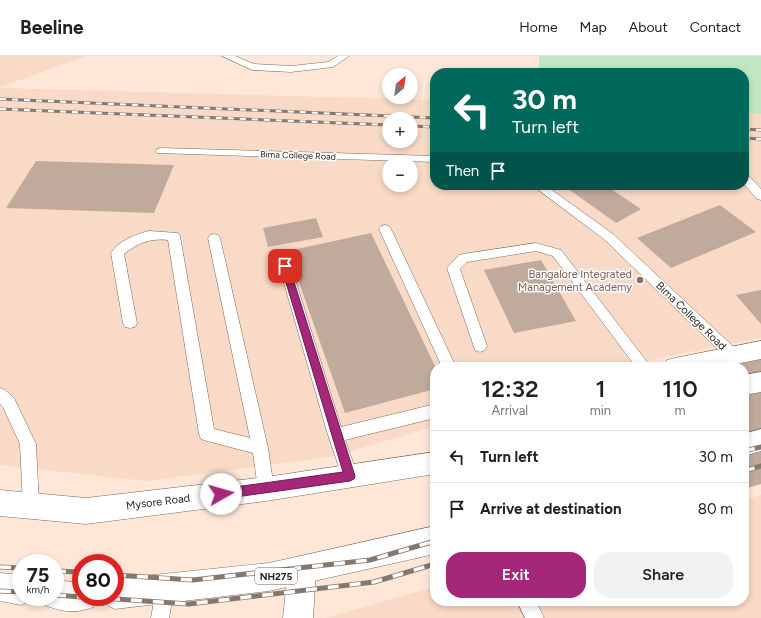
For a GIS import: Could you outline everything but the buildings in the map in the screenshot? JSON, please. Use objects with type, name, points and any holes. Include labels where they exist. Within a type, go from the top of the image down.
[{"type":"main road","points":[[699,362],[761,350]]},
{"type":"main road","points":[[749,384],[761,382]]},
{"type":"main road","points":[[749,444],[761,440]]},
{"type":"main road","name":"Mysore Road","points":[[0,503],[86,510],[266,489],[430,464]]},
{"type":"main road","name":"NH275","points":[[124,593],[269,577],[430,541]]},
{"type":"main road","points":[[298,618],[302,570]]},
{"type":"main road","points":[[0,587],[12,589]]},
{"type":"lane","points":[[227,56],[252,67],[290,69],[330,65],[344,56]]},
{"type":"lane","name":"Bima College Road","points":[[161,151],[430,159]]},
{"type":"lane","points":[[749,183],[761,196]]},
{"type":"lane","name":"Bima College Road","points":[[545,190],[609,237],[733,355]]},
{"type":"lane","points":[[385,229],[447,362]]},
{"type":"lane","points":[[130,323],[117,253],[133,239],[154,234],[174,236],[207,434],[260,448]]},
{"type":"lane","points":[[214,238],[260,448],[266,489]]},
{"type":"lane","points":[[480,346],[454,268],[463,258],[536,247],[557,252],[640,362]]},
{"type":"lane","points":[[285,266],[336,435],[350,476]]},
{"type":"lane","points":[[0,394],[9,403],[28,444],[31,506]]},
{"type":"lane","points":[[336,435],[430,412]]},
{"type":"lane","points":[[160,618],[165,589]]},
{"type":"lane","points":[[528,606],[534,618]]},
{"type":"shaded area","points":[[0,56],[86,56],[0,87]]},
{"type":"shaded area","points":[[539,56],[761,56],[761,338],[639,362],[430,362],[430,428],[335,456],[146,481],[0,465],[0,88],[382,99],[382,104],[418,104],[418,100],[430,100],[430,190],[749,190],[749,68],[539,68]]},
{"type":"shaded area","points":[[761,495],[761,618],[325,618],[430,588],[430,606],[749,606],[749,499]]},
{"type":"green space","points":[[539,56],[761,56],[761,114],[749,113],[749,68],[539,68]]},
{"type":"railway","points":[[0,99],[430,118]]},
{"type":"railway","points":[[0,109],[382,125]]},
{"type":"railway","points":[[418,126],[430,127]]},
{"type":"railway","points":[[749,129],[761,130]]},
{"type":"railway","points":[[749,138],[761,139]]},
{"type":"railway","points":[[749,450],[761,447]]},
{"type":"railway","points":[[749,470],[761,466]]},
{"type":"railway","points":[[124,576],[193,580],[370,560],[430,542]]},
{"type":"railway","points":[[124,600],[189,604],[374,582],[430,565]]},
{"type":"railway","points":[[0,567],[12,568]]},
{"type":"railway","points":[[64,571],[72,572]]},
{"type":"railway","points":[[0,591],[12,592]]},
{"type":"railway","points":[[64,596],[72,596]]},
{"type":"place","name":"Bangalore Integrated Management Academy","points":[[640,280]]},
{"type":"route","points":[[221,494],[266,489],[350,476],[336,435],[285,266]]}]
